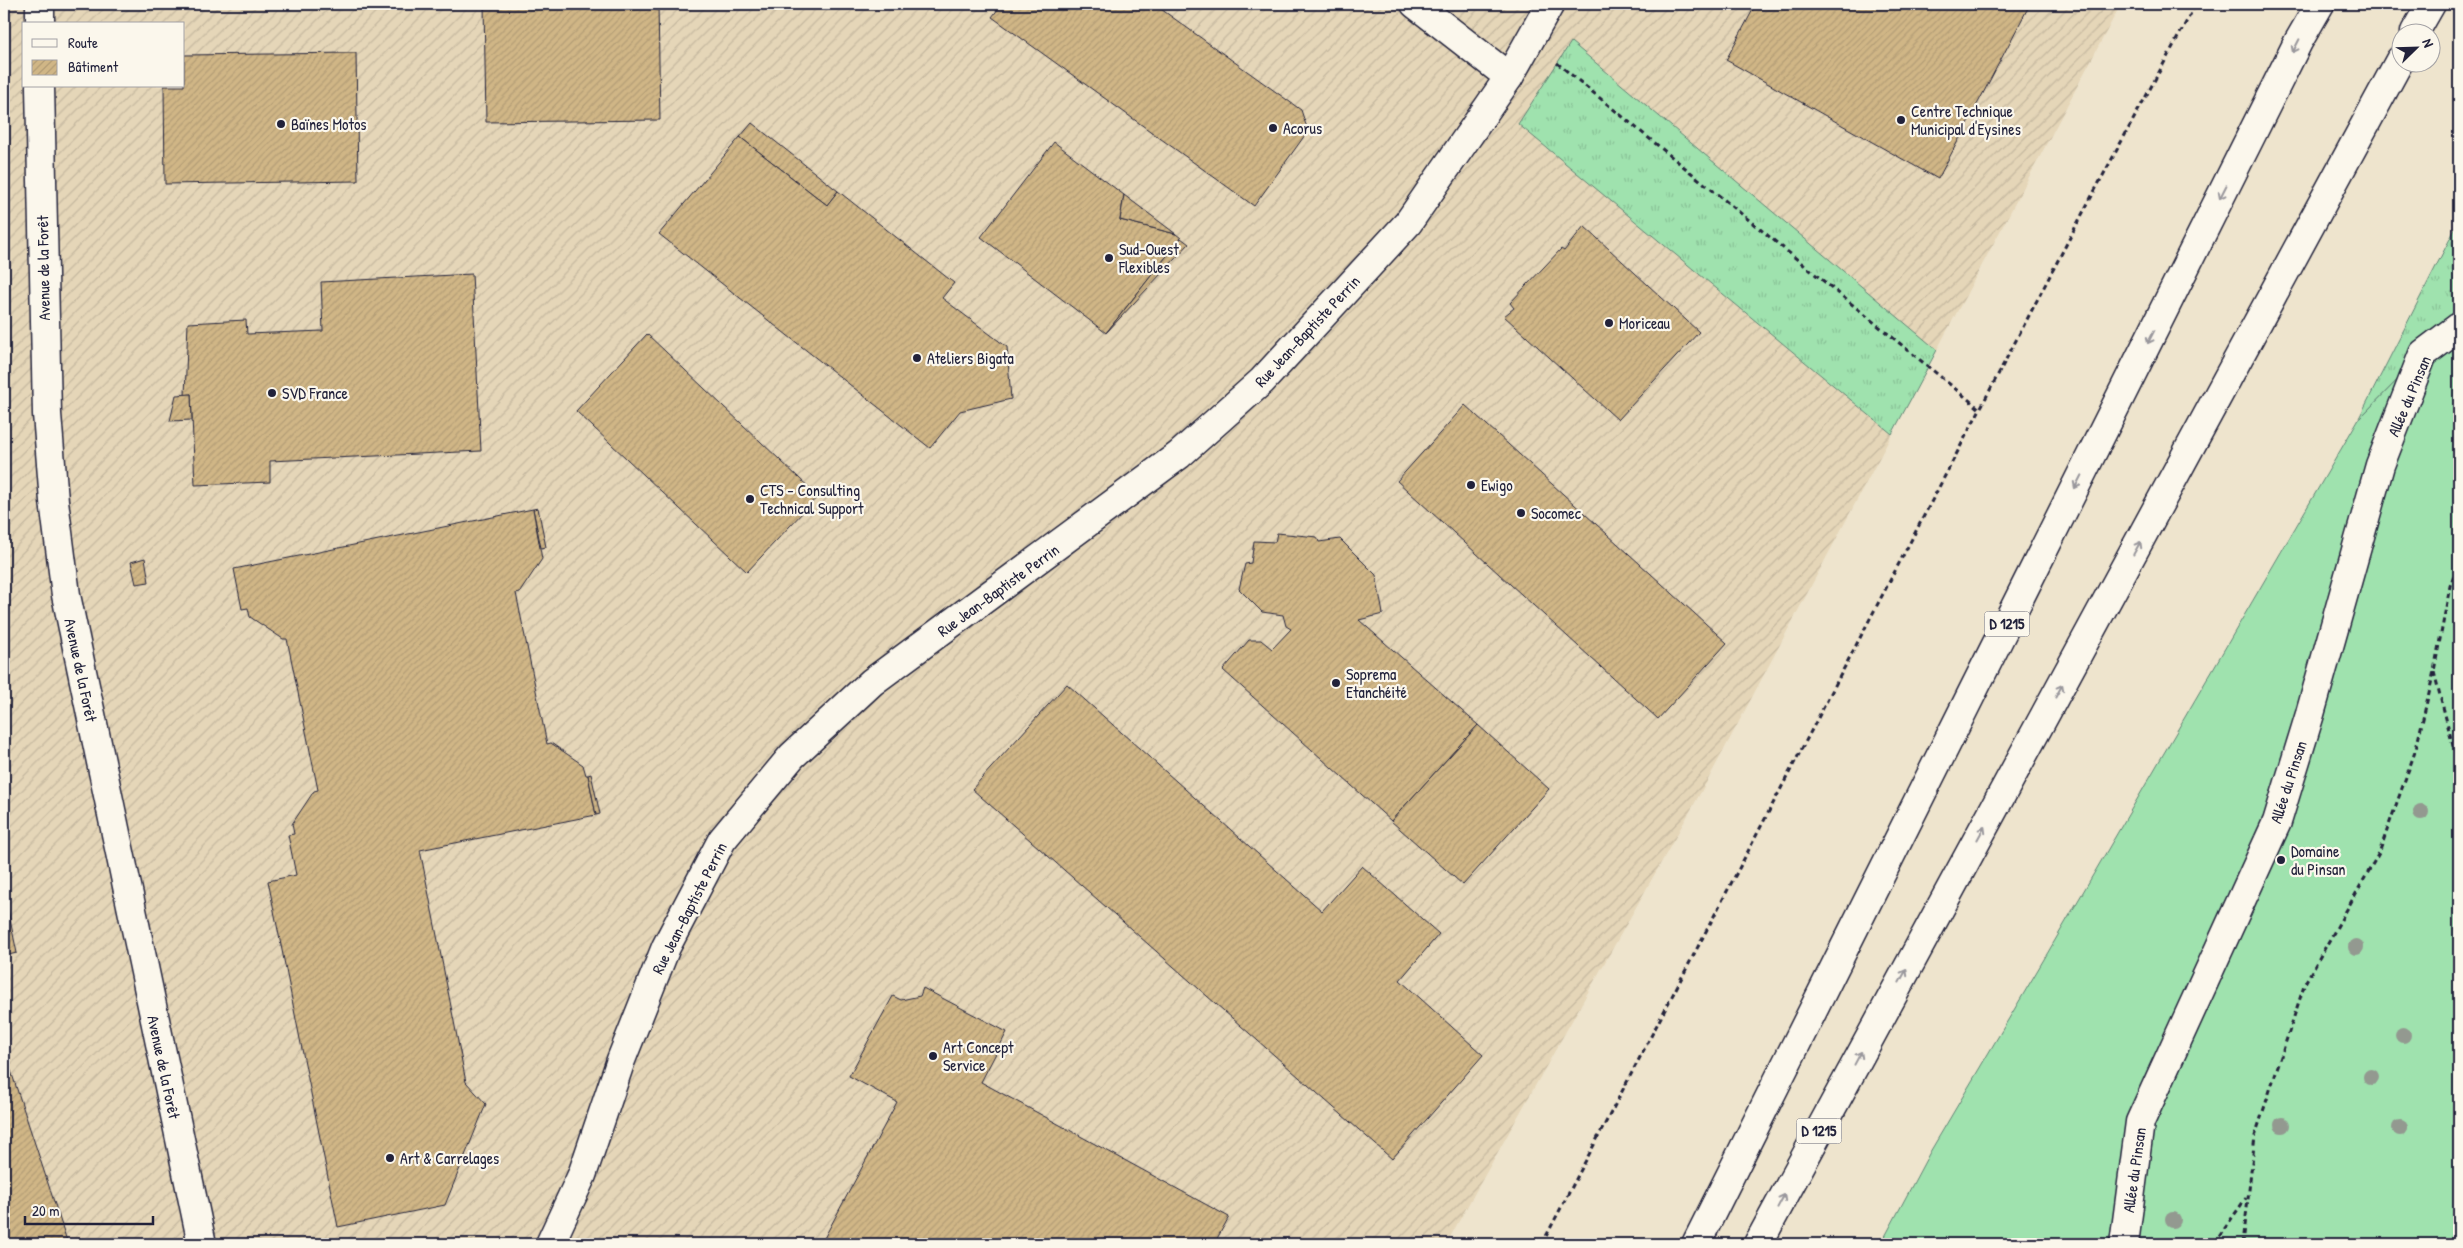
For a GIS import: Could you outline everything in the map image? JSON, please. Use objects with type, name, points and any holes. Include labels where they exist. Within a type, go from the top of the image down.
[{"type":"main road","points":[[40,4],[40,22]]},
{"type":"main road","points":[[1415,4],[1509,77]]},
{"type":"main road","name":"Rue Jean-Baptiste Perrin","points":[[550,1244],[582,1175],[621,1060],[666,947],[728,832],[792,756],[872,682],[1179,455],[1262,381],[1408,222],[1509,77],[1550,4]]},
{"type":"main road","name":"D 1215","points":[[1696,1244],[2289,60],[2320,4]]},
{"type":"main road","points":[[2421,22],[2431,4]]},
{"type":"main road","name":"D 1215","points":[[1758,1244],[2393,72]]},
{"type":"main road","name":"Avenue de la Forêt","points":[[40,88],[47,414],[54,501],[66,595],[202,1244]]},
{"type":"main road","name":"Allée du Pinsan","points":[[2124,1244],[2140,1122],[2276,822],[2310,714],[2380,466],[2423,354],[2459,327]]},
{"type":"path","points":[[1542,1244],[1980,408],[2196,4]]},
{"type":"path","points":[[1530,41],[1980,408]]},
{"type":"path","points":[[2243,1244],[2255,1136],[2306,983],[2379,854],[2416,749],[2434,671],[2450,586],[2459,561]]},
{"type":"path","points":[[2434,671],[2459,769]]},
{"type":"path","points":[[2214,1244],[2248,1196]]},
{"type":"shaded area","points":[[4,4],[2121,4],[1710,776],[1446,1244],[4,1244]]},
{"type":"green space","points":[[1571,42],[1937,350],[1892,434],[1518,124]]},
{"type":"green space","points":[[2459,221],[2459,327],[2423,354],[2358,420]]},
{"type":"green space","name":"Domaine du Pinsan","points":[[2459,327],[2459,1244],[1881,1244],[1930,1152],[2358,420],[2423,354]]},
{"type":"building","points":[[484,4],[658,4],[660,120],[486,122]]},
{"type":"building","points":[[1002,4],[1154,4],[1301,110],[1308,131],[1254,206],[992,17]]},
{"type":"building","name":"Centre Technique Municipal d'Eysines","points":[[1756,4],[2030,4],[1938,179],[1726,60]]},
{"type":"building","points":[[356,53],[358,181],[165,184],[164,88],[185,88],[185,55]]},
{"type":"building","points":[[752,123],[838,191],[827,205],[740,137]]},
{"type":"building","points":[[740,137],[827,205],[838,191],[954,283],[942,298],[1007,347],[1011,399],[960,411],[930,448],[659,234]]},
{"type":"building","points":[[1054,142],[1124,195],[1120,220],[1176,234],[1181,238],[1106,333],[981,237]]},
{"type":"building","points":[[1124,195],[1176,234],[1120,220]]},
{"type":"building","points":[[1584,226],[1699,332],[1618,420],[1504,316],[1514,308],[1510,303],[1561,249],[1564,251]]},
{"type":"building","points":[[1181,238],[1189,244],[1106,333]]},
{"type":"building","points":[[472,274],[481,451],[270,461],[270,482],[195,485],[191,394],[185,395],[188,323],[246,320],[247,334],[323,331],[321,282]]},
{"type":"building","points":[[647,334],[818,496],[747,572],[576,411]]},
{"type":"building","points":[[191,394],[192,420],[170,421],[176,395]]},
{"type":"building","points":[[1465,405],[1727,643],[1658,719],[1397,481]]},
{"type":"building","points":[[538,508],[546,547],[541,548],[533,509]]},
{"type":"building","points":[[533,509],[542,559],[520,592],[516,593],[547,744],[551,743],[583,765],[586,775],[588,775],[596,815],[420,850],[466,1082],[486,1104],[445,1205],[338,1227],[268,881],[296,875],[288,835],[294,834],[292,824],[314,791],[318,790],[287,639],[283,639],[250,617],[248,608],[242,609],[234,569]]},
{"type":"building","points":[[1277,533],[1317,537],[1319,542],[1340,539],[1376,575],[1383,614],[1359,620],[1478,725],[1391,821],[1223,670],[1249,640],[1261,640],[1272,649],[1291,629],[1286,626],[1283,615],[1262,612],[1239,589],[1245,564],[1251,563],[1254,541],[1275,542]]},
{"type":"building","points":[[145,558],[149,582],[136,584],[131,562]]},
{"type":"building","points":[[1067,684],[1322,911],[1362,866],[1439,934],[1400,980],[1483,1055],[1392,1159],[972,789]]},
{"type":"building","points":[[1478,725],[1549,789],[1463,885],[1391,821]]},
{"type":"building","points":[[591,774],[600,814],[596,815],[588,775]]},
{"type":"building","points":[[4,891],[17,953],[4,956]]},
{"type":"building","points":[[923,988],[1007,1032],[981,1082],[1229,1217],[1214,1244],[821,1244],[897,1102],[849,1076],[893,996],[901,1000],[920,996]]},
{"type":"building","points":[[9,1065],[68,1244],[4,1244],[4,1066]]},
{"type":"place","name":"Centre Technique Municipal d'Eysines","points":[[1901,120]]},
{"type":"place","name":"Baïnes Motos","points":[[281,124]]},
{"type":"place","name":"Acorus","points":[[1273,128]]},
{"type":"place","name":"Sud-Ouest Flexibles","points":[[1109,258]]},
{"type":"place","name":"Moriceau","points":[[1609,323]]},
{"type":"place","name":"Ateliers Bigata","points":[[917,358]]},
{"type":"place","name":"SVD France","points":[[272,393]]},
{"type":"place","name":"Ewigo","points":[[1471,485]]},
{"type":"place","name":"CTS - Consulting Technical Support","points":[[750,499]]},
{"type":"place","name":"Socomec","points":[[1521,513]]},
{"type":"place","name":"Soprema Etanchéité","points":[[1336,683]]},
{"type":"place","name":"Domaine du Pinsan","points":[[2281,860]]},
{"type":"place","name":"Art Concept Service","points":[[933,1056]]},
{"type":"place","name":"Art & Carrelages","points":[[390,1158]]}]
